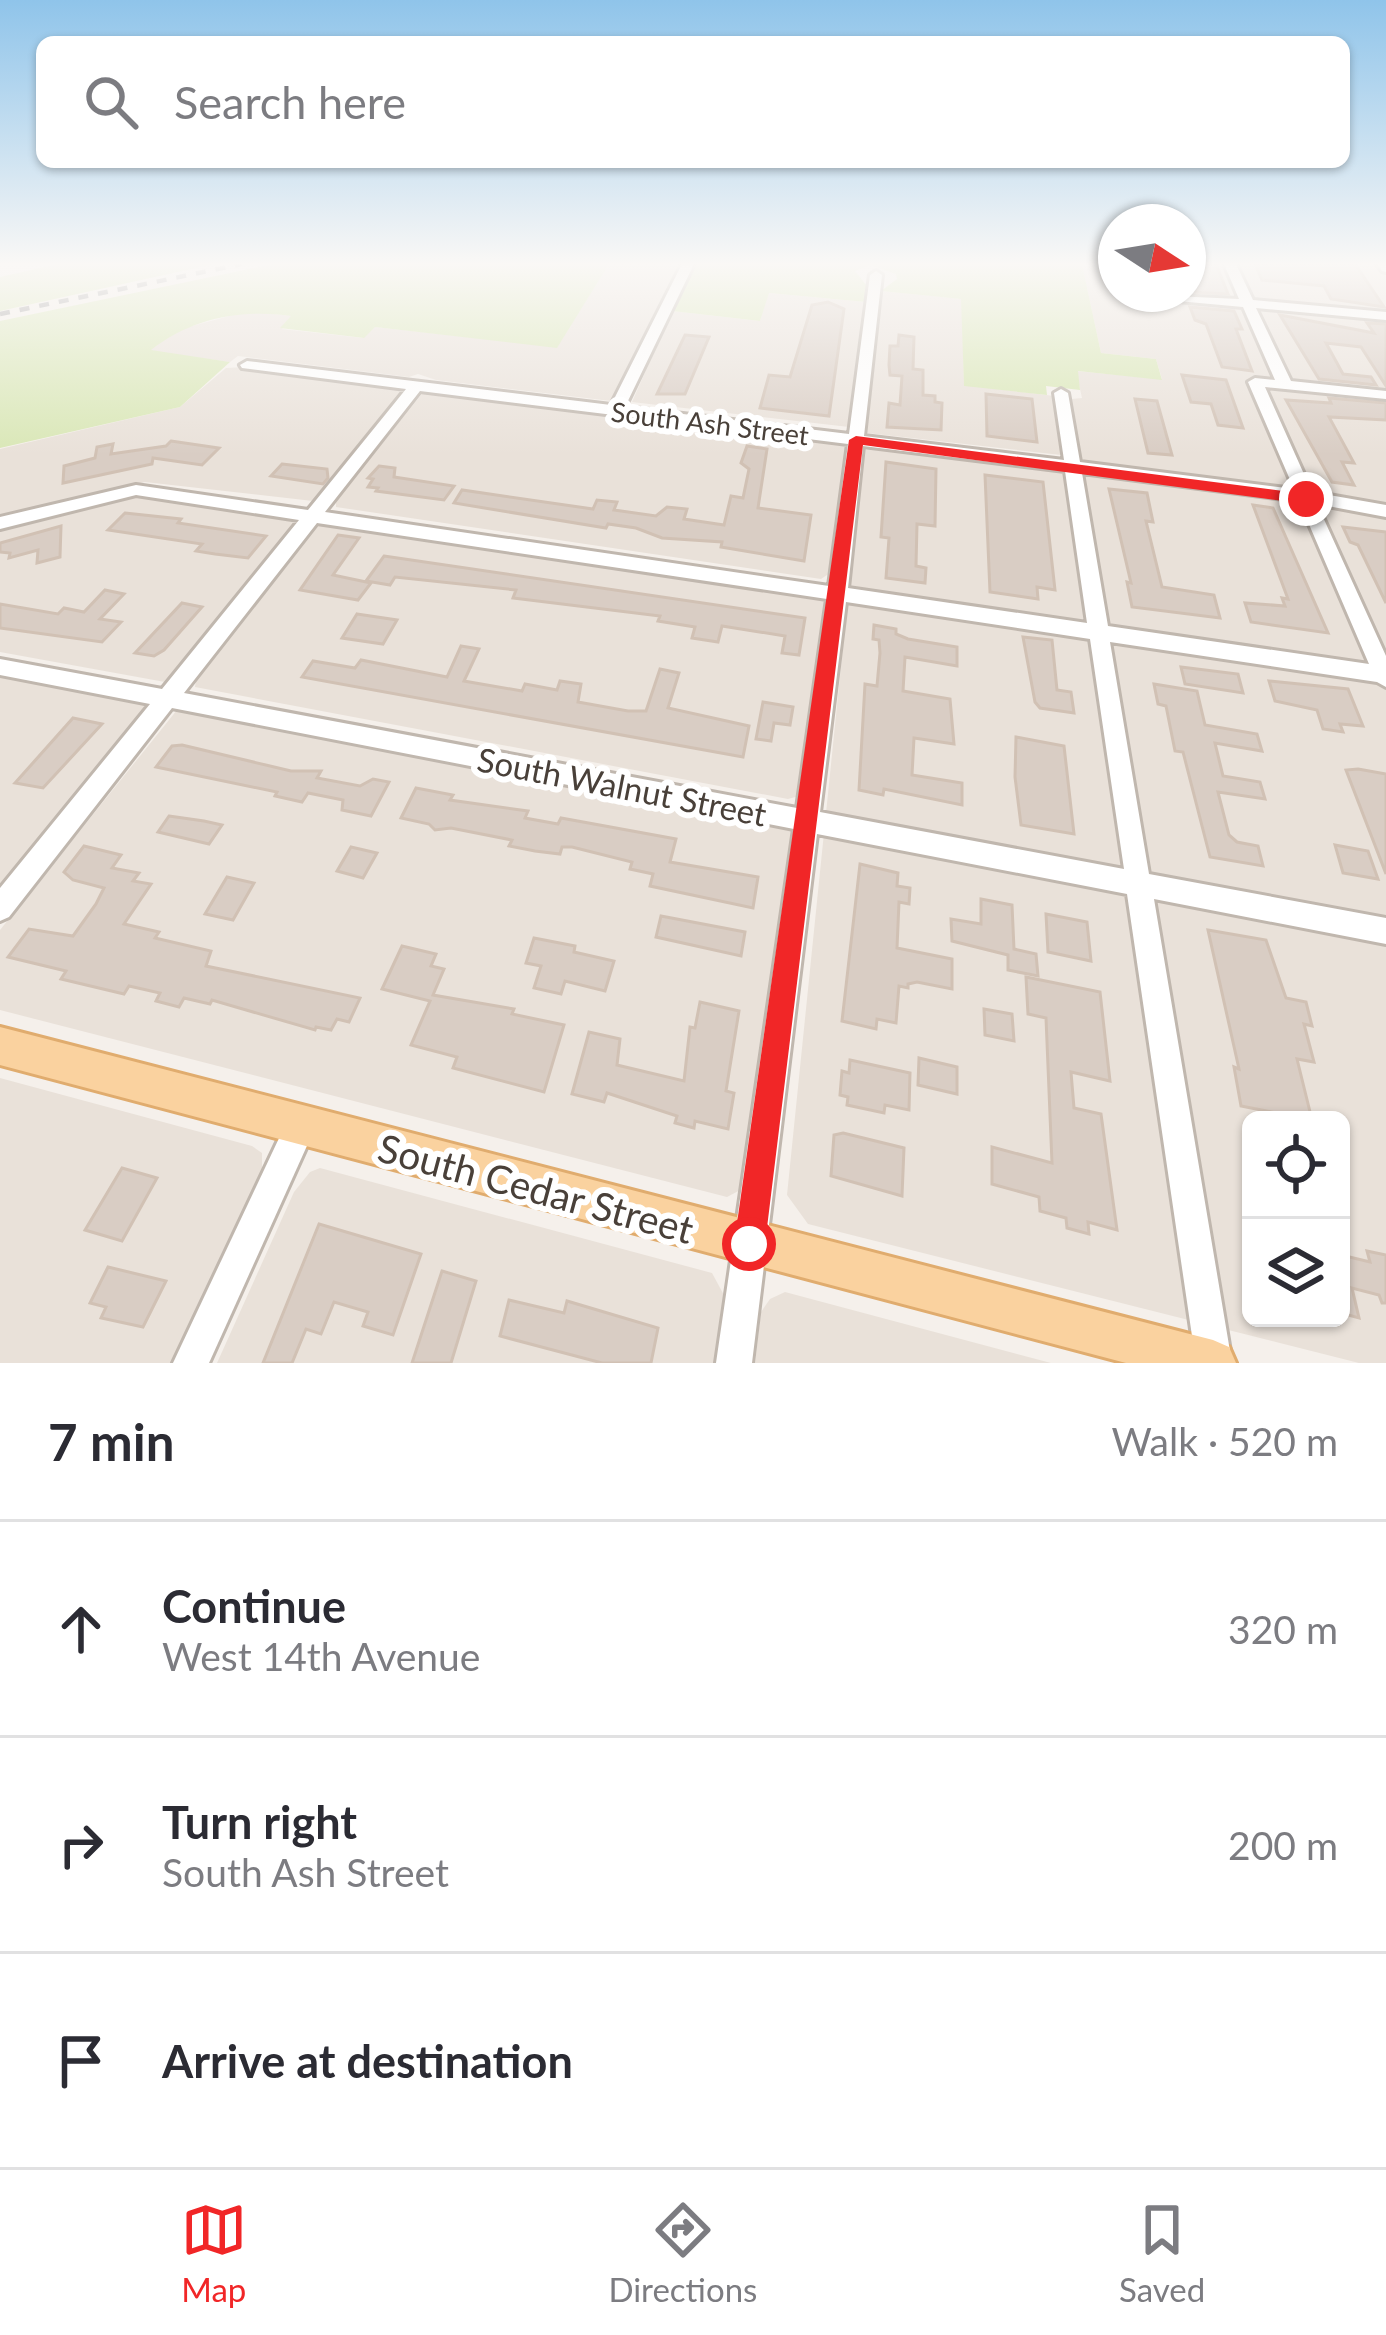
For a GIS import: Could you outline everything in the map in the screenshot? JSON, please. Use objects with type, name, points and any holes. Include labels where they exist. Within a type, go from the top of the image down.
[{"type":"main road","name":"South Cedar Street","points":[[0,1046],[1214,1363]]},
{"type":"street","points":[[615,412],[657,328]]},
{"type":"street","points":[[734,1363],[870,328]]},
{"type":"street","points":[[1259,328],[1286,385]]},
{"type":"street","name":"South Ash Street","points":[[247,365],[1073,467],[1386,511]]},
{"type":"street","points":[[1385,676],[1255,382],[1386,395]]},
{"type":"street","points":[[0,908],[416,386]]},
{"type":"street","points":[[1061,393],[1214,1363]]},
{"type":"street","points":[[0,523],[136,490],[1385,676]]},
{"type":"street","name":"South Walnut Street","points":[[0,667],[1386,931]]},
{"type":"street","points":[[191,1363],[300,1128]]},
{"type":"shaded area","points":[[186,328],[283,328],[363,338],[381,328],[557,347],[569,328],[652,328],[611,401],[418,374],[409,377],[238,356],[230,362],[149,351]]},
{"type":"shaded area","points":[[665,328],[863,328],[849,427],[632,402]]},
{"type":"shaded area","points":[[877,328],[963,328],[964,385],[1054,396],[1061,455],[867,433]]},
{"type":"shaded area","points":[[1096,328],[1386,328],[1386,1363],[1359,1363],[808,1224],[787,1195],[863,451],[875,447],[1083,472],[1071,399],[1082,398],[1076,371],[1162,379],[1156,359],[1101,353]]},
{"type":"shaded area","points":[[226,368],[404,389],[313,501],[145,482],[0,516],[0,449],[180,407]]},
{"type":"shaded area","points":[[424,391],[845,442],[830,573],[821,579],[336,507],[336,501]]},
{"type":"shaded area","points":[[141,494],[298,521],[165,682],[0,652],[0,528]]},
{"type":"shaded area","points":[[325,522],[820,596],[826,605],[799,796],[788,799],[195,687],[317,526]]},
{"type":"shaded area","points":[[0,675],[149,706],[0,890]]},
{"type":"shaded area","points":[[177,710],[791,827],[795,831],[748,1186],[727,1197],[0,1010],[0,930]]},
{"type":"shaded area","points":[[0,1078],[252,1146],[262,1153],[262,1171],[172,1363],[0,1363]]},
{"type":"shaded area","points":[[320,1168],[712,1273],[725,1297],[718,1363],[217,1363],[294,1192],[310,1172]]},
{"type":"shaded area","points":[[785,1292],[1051,1363],[755,1363],[761,1312],[770,1299]]},
{"type":"green space","points":[[0,328],[189,328],[151,350],[230,362],[180,407],[0,448]]},
{"type":"green space","points":[[280,328],[374,328],[364,338]]},
{"type":"green space","points":[[380,328],[570,328],[557,348]]},
{"type":"green space","points":[[962,328],[1096,328],[1101,353],[1156,359],[1162,380],[1078,371],[1080,390],[1046,386],[1047,395],[964,386]]},
{"type":"building","points":[[805,328],[841,328],[829,416],[760,408],[769,375],[790,377]]},
{"type":"building","points":[[1207,328],[1241,328],[1236,329],[1252,371],[1222,367]]},
{"type":"building","points":[[1288,328],[1346,328],[1374,333],[1370,328],[1386,328],[1386,386],[1361,347],[1326,343],[1343,374],[1371,377],[1376,385],[1319,379]]},
{"type":"building","points":[[685,335],[709,337],[685,394],[657,394]]},
{"type":"building","points":[[899,335],[914,337],[913,369],[923,370],[923,395],[935,396],[935,402],[942,403],[941,430],[887,427],[889,403],[900,405],[902,376],[890,375],[889,365],[890,346],[898,346]]},
{"type":"building","points":[[1182,375],[1226,380],[1243,428],[1218,425],[1211,404],[1191,402]]},
{"type":"building","points":[[986,394],[1032,399],[1037,442],[987,436]]},
{"type":"building","points":[[1329,398],[1386,403],[1386,420],[1329,417],[1354,463],[1342,462],[1354,485],[1332,482],[1286,400],[1331,403]]},
{"type":"building","points":[[1135,399],[1157,401],[1172,455],[1148,453]]},
{"type":"building","points":[[171,441],[219,448],[202,465],[153,458],[152,464],[63,483],[64,466],[95,458],[97,447],[113,444],[111,454],[166,446]]},
{"type":"building","points":[[747,446],[767,449],[758,508],[811,515],[804,561],[721,547],[722,542],[662,538],[636,528],[608,524],[606,528],[454,503],[462,490],[593,509],[597,500],[617,502],[614,510],[656,516],[667,507],[687,509],[684,519],[724,525],[731,496],[743,498],[749,469],[741,463]]},
{"type":"building","points":[[886,462],[936,469],[935,526],[917,524],[916,566],[926,568],[925,583],[886,578],[889,538],[881,537]]},
{"type":"building","points":[[282,464],[327,469],[328,478],[323,484],[271,476]]},
{"type":"building","points":[[379,466],[395,468],[394,477],[454,486],[444,500],[376,491],[378,488],[368,487],[373,479],[368,478]]},
{"type":"building","points":[[985,475],[1043,482],[1055,590],[1037,587],[1038,599],[990,592]]},
{"type":"building","points":[[1109,489],[1147,493],[1153,522],[1146,521],[1162,587],[1214,595],[1220,618],[1132,607],[1127,582],[1131,583]]},
{"type":"building","points":[[1253,505],[1273,508],[1328,633],[1251,622],[1245,603],[1285,606],[1282,598],[1288,599]]},
{"type":"building","points":[[125,513],[266,536],[248,558],[196,551],[202,544],[108,530]]},
{"type":"building","points":[[61,526],[60,557],[37,563],[38,550],[9,558],[10,553],[0,552],[0,543]]},
{"type":"building","points":[[1343,527],[1386,532],[1386,603],[1358,545],[1350,542]]},
{"type":"building","points":[[338,535],[359,538],[333,575],[371,583],[358,600],[300,590]]},
{"type":"building","points":[[384,556],[805,618],[799,655],[782,653],[785,636],[722,626],[718,642],[692,638],[695,627],[658,621],[660,616],[513,598],[516,590],[395,577],[390,585],[366,581]]},
{"type":"building","points":[[105,590],[124,594],[100,619],[121,622],[102,642],[0,628],[0,604],[58,614],[64,608],[84,612]]},
{"type":"building","points":[[182,603],[202,607],[164,650],[154,656],[135,653]]},
{"type":"building","points":[[357,614],[397,620],[383,644],[342,638]]},
{"type":"building","points":[[874,625],[896,629],[896,634],[908,639],[957,647],[957,666],[905,657],[903,691],[950,699],[954,744],[914,738],[912,775],[962,783],[962,805],[884,789],[883,795],[859,790],[865,684],[877,686],[880,653],[879,640],[873,639]]},
{"type":"building","points":[[1023,637],[1052,640],[1057,690],[1071,692],[1074,713],[1040,708],[1035,702]]},
{"type":"building","points":[[461,646],[479,649],[464,681],[522,691],[525,684],[557,690],[560,681],[581,684],[578,702],[628,711],[646,711],[660,669],[679,673],[668,708],[749,726],[743,757],[302,677],[313,661],[355,668],[361,660],[447,677]]},
{"type":"building","points":[[1181,667],[1238,674],[1243,693],[1185,684]]},
{"type":"building","points":[[1269,681],[1348,689],[1363,726],[1340,724],[1343,732],[1323,729],[1317,710],[1275,701]]},
{"type":"building","points":[[1154,684],[1197,691],[1205,725],[1257,734],[1262,751],[1215,743],[1223,776],[1260,782],[1265,799],[1218,792],[1229,835],[1237,842],[1258,846],[1263,866],[1210,857],[1183,752],[1175,751],[1166,706],[1158,704]]},
{"type":"building","points":[[763,702],[793,707],[790,725],[774,723],[771,741],[756,739]]},
{"type":"building","points":[[73,718],[102,724],[43,788],[15,783]]},
{"type":"building","points":[[1016,737],[1064,746],[1074,834],[1021,825]]},
{"type":"building","points":[[172,746],[291,771],[321,771],[317,778],[360,786],[373,779],[389,782],[371,816],[342,810],[343,800],[308,793],[302,802],[275,796],[277,792],[156,767]]},
{"type":"building","points":[[1346,770],[1386,774],[1386,874]]},
{"type":"building","points":[[416,788],[453,795],[450,800],[528,811],[525,818],[558,824],[561,818],[676,839],[670,862],[758,877],[753,908],[650,886],[653,874],[630,869],[632,862],[572,847],[562,847],[560,854],[535,851],[509,846],[512,840],[451,828],[435,830],[429,824],[401,818]]},
{"type":"building","points":[[169,816],[222,825],[209,844],[158,832]]},
{"type":"building","points":[[1335,845],[1368,851],[1378,879],[1343,873]]},
{"type":"building","points":[[84,846],[121,855],[112,868],[139,873],[133,881],[151,884],[124,924],[159,932],[155,938],[211,951],[206,966],[360,998],[349,1022],[337,1019],[331,1030],[315,1030],[212,1000],[210,1004],[184,998],[179,1007],[156,1001],[160,993],[129,986],[124,994],[61,979],[66,971],[8,957],[29,929],[73,936],[96,904],[104,888],[73,880],[64,872]]},
{"type":"building","points":[[351,847],[377,853],[363,878],[337,871]]},
{"type":"building","points":[[860,864],[898,873],[897,886],[910,888],[909,904],[899,902],[897,948],[952,959],[952,989],[917,982],[908,988],[899,986],[896,1023],[877,1019],[876,1029],[842,1021]]},
{"type":"building","points":[[227,877],[254,883],[233,920],[205,914]]},
{"type":"building","points":[[981,899],[1012,905],[1014,949],[1036,954],[1038,976],[1008,970],[1008,955],[952,941],[951,919],[981,924]]},
{"type":"building","points":[[1046,914],[1087,922],[1091,961],[1048,952]]},
{"type":"building","points":[[661,916],[745,932],[741,956],[656,937]]},
{"type":"building","points":[[1208,930],[1266,940],[1286,998],[1306,1002],[1312,1026],[1304,1024],[1314,1062],[1297,1059],[1310,1111],[1241,1106],[1234,1067],[1239,1069]]},
{"type":"building","points":[[534,938],[575,946],[574,952],[614,961],[605,991],[565,981],[561,994],[534,988],[541,966],[526,963]]},
{"type":"building","points":[[402,946],[436,954],[431,966],[444,969],[433,995],[514,1009],[512,1014],[564,1025],[544,1092],[453,1068],[457,1057],[411,1045],[430,1001],[382,989]]},
{"type":"building","points":[[1026,977],[1100,992],[1110,1081],[1071,1072],[1074,1108],[1101,1114],[1117,1230],[1088,1222],[1089,1234],[1067,1228],[1066,1218],[1040,1211],[1039,1197],[992,1184],[992,1147],[1052,1163],[1046,1018],[1028,1014]]},
{"type":"building","points":[[700,1002],[739,1011],[726,1091],[734,1093],[728,1129],[695,1121],[694,1128],[675,1123],[677,1116],[607,1093],[604,1102],[572,1094],[589,1032],[620,1039],[617,1065],[684,1081],[690,1027],[695,1028]]},
{"type":"building","points":[[984,1009],[1012,1014],[1014,1041],[985,1035]]},
{"type":"building","points":[[919,1058],[957,1067],[957,1094],[918,1085]]},
{"type":"building","points":[[850,1060],[910,1073],[909,1110],[885,1105],[884,1113],[847,1105],[848,1097],[840,1095],[842,1071],[849,1073]]},
{"type":"building","points":[[843,1133],[904,1148],[902,1196],[831,1176],[834,1135]]},
{"type":"building","points":[[122,1168],[157,1178],[122,1241],[85,1230]]},
{"type":"building","points":[[319,1224],[421,1254],[393,1335],[363,1326],[368,1312],[334,1302],[321,1334],[306,1329],[292,1363],[263,1363]]},
{"type":"building","points":[[1367,1251],[1386,1255],[1386,1303],[1379,1295],[1352,1288],[1359,1318],[1350,1316],[1350,1257],[1370,1262]]},
{"type":"building","points":[[108,1267],[166,1281],[143,1327],[101,1318],[106,1307],[90,1303]]},
{"type":"building","points":[[442,1271],[476,1281],[451,1363],[412,1363]]},
{"type":"building","points":[[509,1300],[564,1313],[567,1301],[658,1328],[651,1363],[602,1363],[500,1336]]},
{"type":"route","points":[[749,1244],[856,440],[1306,499]]}]
